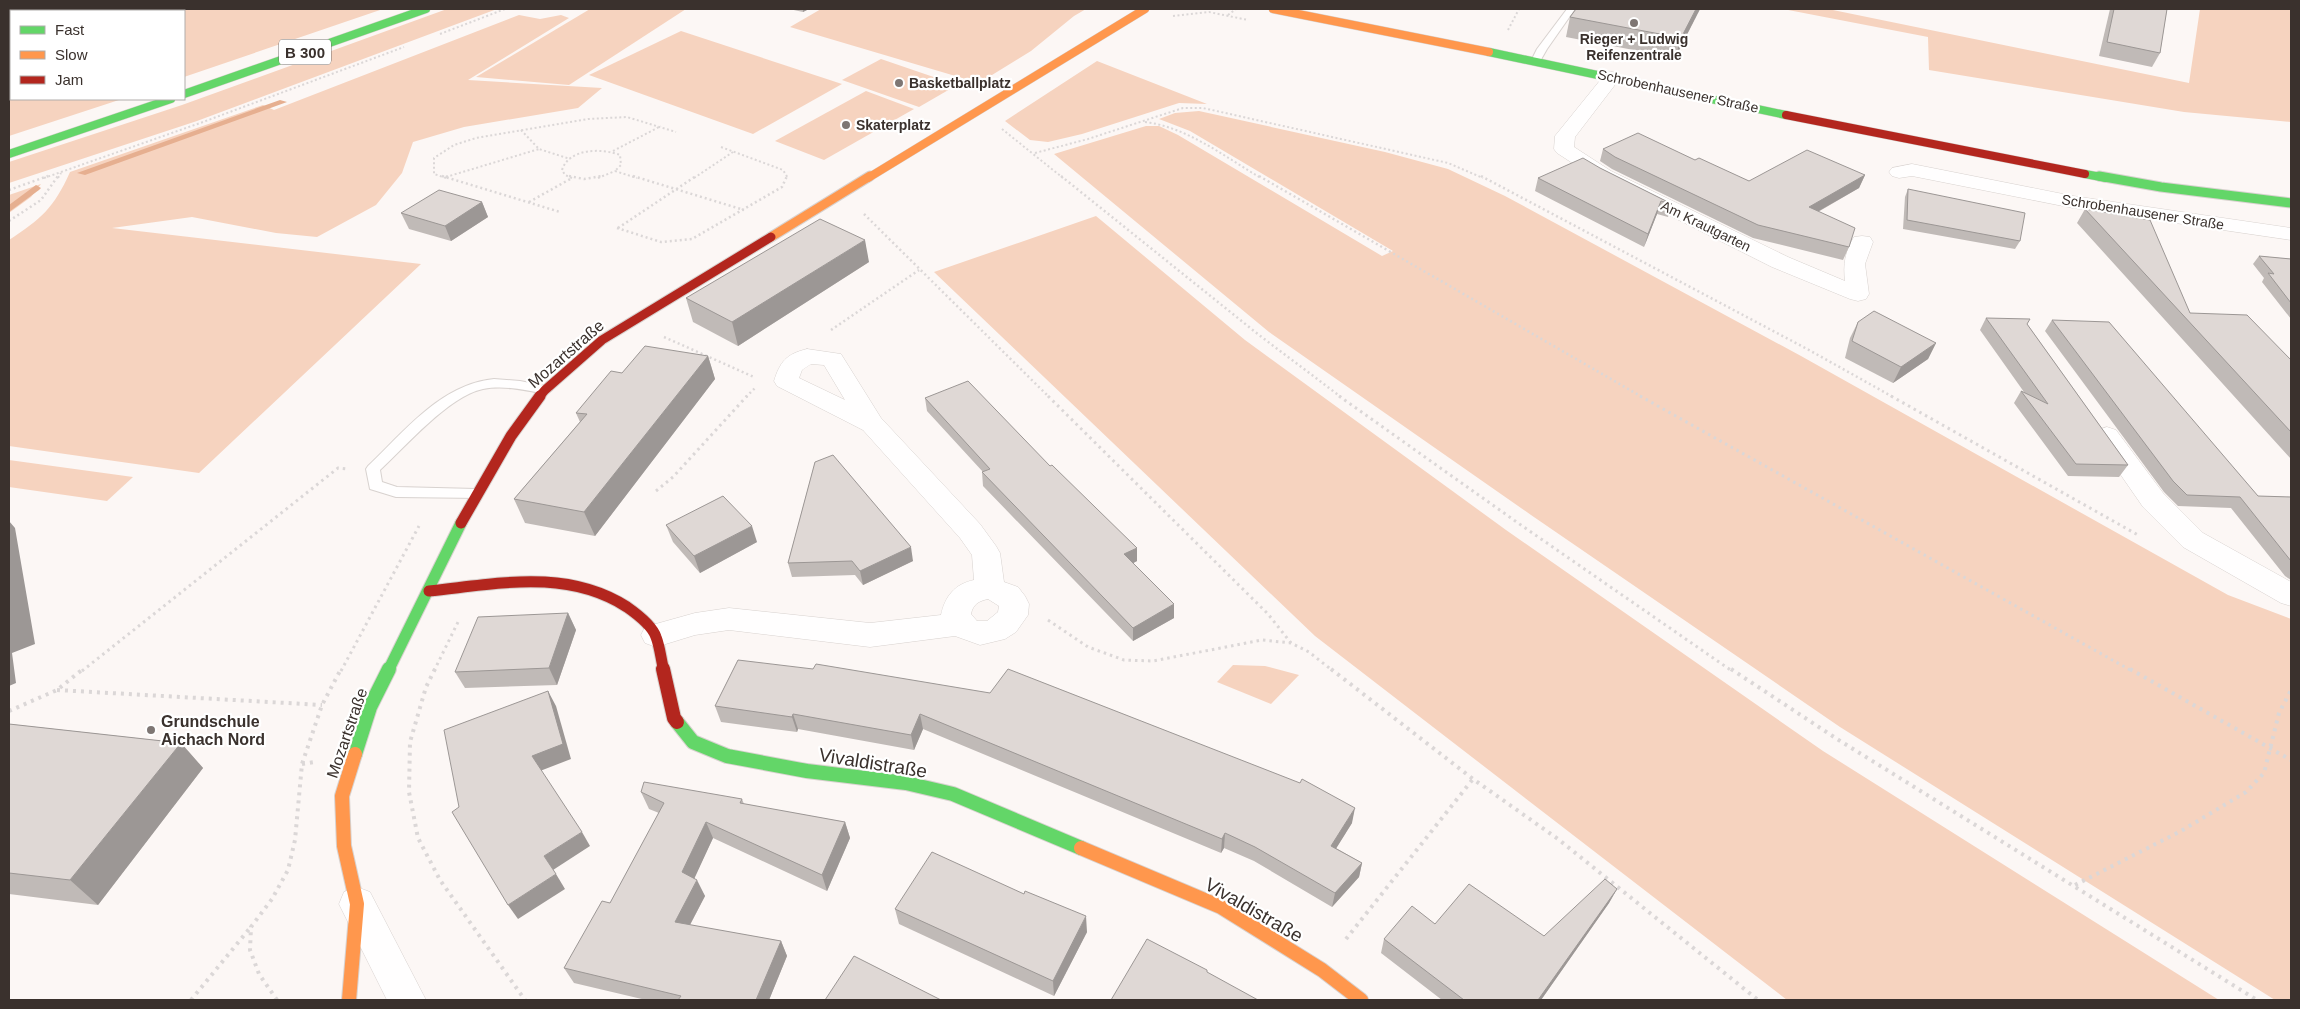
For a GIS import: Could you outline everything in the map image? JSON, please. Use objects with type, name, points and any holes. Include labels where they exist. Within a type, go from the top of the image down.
[{"type":"main road","name":"B 300","points":[[185,94],[426,9]]},
{"type":"main road","name":"Mozartstraße","points":[[349,1000],[357,904],[344,846],[342,796],[370,707],[476,494],[511,436],[545,390],[602,340],[1145,9]]},
{"type":"main road","name":"Schrobenhausener Straße","points":[[1273,9],[1536,61],[1995,158],[2134,182],[2291,203]]},
{"type":"main road","points":[[9,154],[168,100]]},
{"type":"main road","name":"Vivaldistraße","points":[[429,591],[532,581],[574,584],[617,600],[638,614],[656,635],[674,718],[693,742],[727,756],[807,770],[906,783],[953,794],[1221,907],[1322,970],[1361,1000]]},
{"type":"street","name":"Am Krautgarten","points":[[1612,77],[1565,136],[1564,148],[1580,161],[1604,175],[1780,262],[1858,294],[1854,264],[1862,242]]},
{"type":"street","points":[[1994,187],[1995,158]]},
{"type":"street","name":"Schrobenhausener Straße","points":[[1899,172],[1912,170],[1994,187],[2211,224],[2291,234]]},
{"type":"street","points":[[872,424],[774,381],[791,366],[807,356],[832,359],[872,424],[986,552],[990,588]]},
{"type":"street","points":[[2091,414],[2154,500],[2193,540],[2291,595]]},
{"type":"street","points":[[981,588],[999,590],[1012,599],[1015,606],[1014,613],[1005,626],[985,633],[974,633],[959,624],[955,617],[955,610],[963,596],[981,588]]},
{"type":"street","points":[[656,635],[696,624],[729,619],[870,635],[959,624]]},
{"type":"street","points":[[357,904],[407,1000]]},
{"type":"lane","points":[[1536,61],[1542,49],[1571,9]]},
{"type":"lane","points":[[476,494],[396,492],[375,485],[373,469],[448,401],[462,392],[478,386],[515,383],[545,390]]},
{"type":"path","points":[[434,36],[505,9]]},
{"type":"path","points":[[1172,16],[1195,12],[1228,16],[1236,9]]},
{"type":"path","points":[[1506,33],[1518,9]]},
{"type":"path","points":[[9,190],[212,119],[408,46]]},
{"type":"path","points":[[1035,153],[1088,139],[1183,108],[1203,108],[1448,163],[1480,176],[1809,350],[2143,538]]},
{"type":"path","points":[[976,112],[1035,153],[1259,335],[1389,433],[1737,674],[1837,739],[2075,885],[2257,1000]]},
{"type":"path","points":[[560,212],[434,174],[434,158],[454,144],[476,138],[588,119],[627,118],[661,126],[676,132]]},
{"type":"path","points":[[1142,122],[1161,124],[1184,133],[1712,438],[1952,569],[2291,760]]},
{"type":"path","points":[[613,152],[661,126]]},
{"type":"path","points":[[521,129],[539,149],[570,159]]},
{"type":"path","points":[[721,148],[733,152],[783,170],[788,178],[782,188],[692,239],[660,242],[617,228],[733,152]]},
{"type":"path","points":[[445,177],[539,149]]},
{"type":"path","points":[[591,151],[613,152],[620,155],[621,165],[615,171],[594,179],[572,178],[565,175],[562,170],[564,164],[570,159],[591,151]]},
{"type":"path","points":[[615,171],[744,210]]},
{"type":"path","points":[[9,221],[41,200],[61,172]]},
{"type":"path","points":[[529,202],[572,178]]},
{"type":"path","points":[[864,214],[1268,614],[1291,643]]},
{"type":"path","points":[[807,356],[831,329],[920,270]]},
{"type":"path","points":[[656,491],[774,381],[663,336]]},
{"type":"path","points":[[9,711],[57,690],[338,468],[373,469]]},
{"type":"path","points":[[191,1000],[272,899],[288,870],[295,840],[302,764],[322,705],[436,494]]},
{"type":"path","points":[[470,586],[461,616],[426,687],[410,742],[409,792],[418,838],[440,880],[511,983],[525,1000]]},
{"type":"path","points":[[1014,613],[1051,620],[1088,647],[1124,660],[1153,661],[1262,640],[1291,643],[1309,652],[1473,779],[1558,839],[1758,1000]]},
{"type":"path","points":[[57,690],[322,705]]},
{"type":"path","points":[[2075,885],[2181,831],[2246,792],[2264,774],[2279,714],[2291,690]]},
{"type":"path","points":[[1322,970],[1473,779]]},
{"type":"path","points":[[250,927],[250,950],[258,974],[277,1000]]},
{"type":"shaded area","points":[[383,9],[185,77],[185,10],[22,10]]},
{"type":"shaded area","points":[[447,9],[497,9],[197,121],[9,183],[9,162],[182,105]]},
{"type":"shaded area","points":[[590,9],[686,9],[569,85],[476,77]]},
{"type":"shaded area","points":[[821,9],[1086,9],[1074,16],[1031,51],[979,83],[790,27]]},
{"type":"shaded area","points":[[1783,9],[1828,9],[2189,83],[2200,9],[2291,9],[2291,122],[2184,112],[1929,70],[1928,37]]},
{"type":"shaded area","points":[[519,15],[540,19],[561,15],[569,18],[468,80],[602,88],[578,108],[464,127],[413,142],[402,173],[376,205],[317,237],[276,233],[192,217],[112,228],[421,264],[199,473],[9,446],[9,240],[30,226],[46,212],[58,195],[70,172],[263,105],[274,110]]},
{"type":"shaded area","points":[[681,31],[842,84],[753,134],[589,75]]},
{"type":"shaded area","name":"Basketballplatz","points":[[881,59],[957,85],[919,107],[842,80]]},
{"type":"shaded area","points":[[1097,61],[1207,104],[1179,103],[1082,134],[1048,142],[1030,140],[1005,121]]},
{"type":"shaded area","name":"Skaterplatz","points":[[866,91],[914,109],[824,160],[775,141]]},
{"type":"shaded area","points":[[9,96],[10,100],[119,100],[9,136]]},
{"type":"shaded area","points":[[1199,111],[1385,152],[1448,169],[1505,196],[1801,356],[2228,595],[2291,619],[2291,1000],[2275,1000],[1840,727],[1269,332],[1054,154],[1146,126],[1159,126],[1178,135],[1382,256],[1393,251],[1190,131],[1159,119],[1175,113]]},
{"type":"shaded area","points":[[41,184],[31,197],[9,213],[9,195]]},
{"type":"shaded area","points":[[1096,216],[1245,340],[1506,530],[1823,751],[2219,1000],[1787,1000],[1315,636],[934,272]]},
{"type":"shaded area","points":[[9,460],[133,477],[107,501],[9,487]]},
{"type":"shaded area","points":[[1233,665],[1265,666],[1299,675],[1271,704],[1217,682]]},
{"type":"building","points":[[1576,9],[1696,9],[1681,38],[1570,17]]},
{"type":"building","points":[[2114,9],[2167,9],[2160,53],[2107,42]]},
{"type":"building","points":[[1638,133],[1695,160],[1699,158],[1749,181],[1807,150],[1865,175],[1809,207],[1855,228],[1849,247],[1758,225],[1615,157],[1603,149]]},
{"type":"building","points":[[1583,158],[1672,204],[1661,201],[1648,234],[1538,178]]},
{"type":"building","points":[[1908,189],[2025,213],[2020,241],[1907,220]]},
{"type":"building","points":[[439,190],[482,202],[445,226],[401,213]]},
{"type":"building","points":[[2085,209],[2150,220],[2190,313],[2247,315],[2291,360],[2291,432]]},
{"type":"building","points":[[820,219],[865,240],[732,322],[686,298]]},
{"type":"building","points":[[2259,256],[2291,259],[2291,303],[2268,273],[2274,274]]},
{"type":"building","points":[[1874,311],[1936,343],[1901,367],[1852,341],[1858,322]]},
{"type":"building","points":[[1986,318],[2030,319],[2027,324],[2128,465],[2076,464],[2021,391],[2048,404]]},
{"type":"building","points":[[2052,320],[2109,322],[2258,496],[2291,497],[2291,561],[2240,497],[2187,495],[2173,481]]},
{"type":"building","points":[[645,346],[708,356],[584,512],[514,499],[587,414],[576,413],[611,371],[622,373]]},
{"type":"building","points":[[968,381],[1050,466],[1052,465],[1137,548],[1124,554],[1174,604],[1133,628],[982,472],[990,469],[925,398]]},
{"type":"building","points":[[833,455],[911,547],[860,571],[852,561],[788,563],[815,462]]},
{"type":"building","points":[[723,496],[752,526],[694,556],[666,525]]},
{"type":"building","points":[[568,613],[549,668],[455,672],[478,617]]},
{"type":"building","points":[[738,660],[813,669],[816,664],[990,693],[1008,669],[1300,783],[1302,779],[1355,808],[1331,846],[1362,863],[1335,893],[1255,847],[1225,833],[1222,839],[920,714],[911,735],[793,714],[792,717],[715,706]]},
{"type":"building","points":[[548,691],[563,744],[532,756],[582,832],[544,856],[556,874],[508,905],[452,812],[459,807],[444,730]]},
{"type":"building","points":[[9,724],[181,743],[70,880],[9,873]]},
{"type":"building","points":[[644,782],[742,799],[740,803],[845,822],[822,875],[706,822],[682,872],[697,880],[675,922],[781,941],[756,1000],[678,1000],[681,996],[564,968],[602,901],[610,903],[664,803],[641,792]]},
{"type":"building","points":[[932,852],[1024,894],[1025,891],[1086,916],[1053,981],[895,909]]},
{"type":"building","points":[[1605,879],[1617,889],[1538,1000],[1464,1000],[1384,939],[1412,906],[1435,924],[1469,884],[1544,936]]},
{"type":"building","points":[[1147,939],[1207,970],[1207,972],[1258,1000],[1111,1000]]},
{"type":"building","points":[[854,956],[941,1000],[825,1000]]},
{"type":"waterway","points":[[82,173],[283,102]]},
{"type":"waterway","points":[[9,209],[36,188]]},
{"type":"traffic: fast","points":[[185,94],[426,9]]},
{"type":"traffic: fast","points":[[1489,52],[1786,115]]},
{"type":"traffic: fast","points":[[9,154],[168,100]]},
{"type":"traffic: fast","points":[[2085,174],[2161,187],[2291,203]]},
{"type":"traffic: fast","points":[[355,754],[370,707],[461,523]]},
{"type":"traffic: fast","points":[[677,722],[693,742],[727,756],[807,771],[906,783],[953,794],[1081,848]]},
{"type":"traffic: slow","points":[[771,237],[1145,9]]},
{"type":"traffic: slow","points":[[1273,9],[1489,52]]},
{"type":"traffic: slow","points":[[349,1000],[357,904],[344,846],[342,796],[355,754]]},
{"type":"traffic: slow","points":[[1081,848],[1221,907],[1322,970],[1361,1000]]},
{"type":"traffic: jam","points":[[1786,115],[2085,174]]},
{"type":"traffic: jam","points":[[461,523],[511,436],[545,390],[602,340],[771,237]]},
{"type":"traffic: jam","points":[[429,591],[532,581],[574,584],[610,596],[638,614],[656,635],[674,718],[677,722]]},
{"type":"place","name":"Rieger + Ludwig Reifenzentrale","points":[[1634,23]]},
{"type":"place","name":"Basketballplatz","points":[[899,83]]},
{"type":"place","name":"Skaterplatz","points":[[846,125]]},
{"type":"place","name":"Grundschule Aichach Nord","points":[[151,730]]}]
